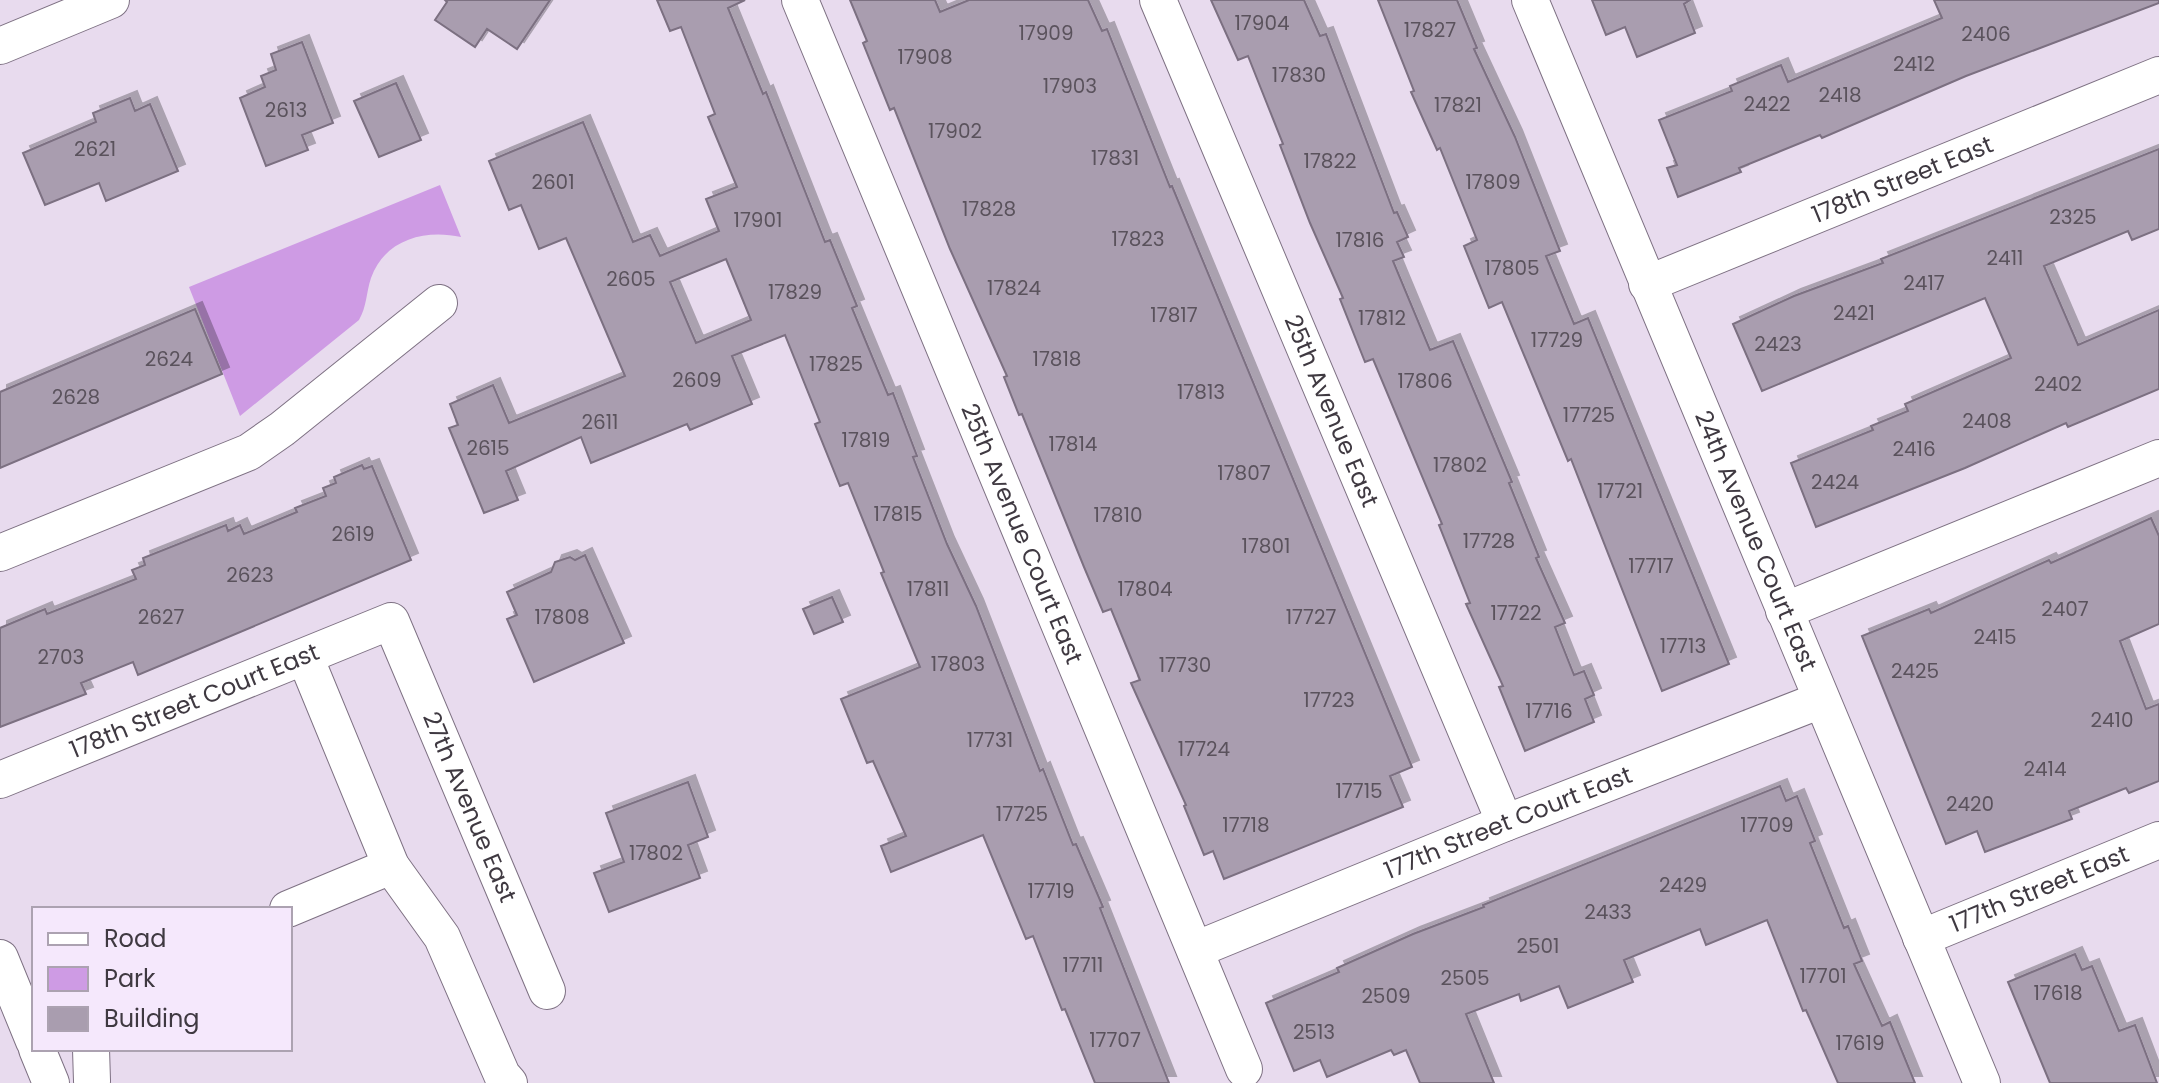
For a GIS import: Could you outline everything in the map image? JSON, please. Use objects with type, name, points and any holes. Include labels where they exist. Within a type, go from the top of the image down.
[{"type":"street","points":[[0,46],[111,0]]},
{"type":"street","name":"25th Avenue Court East","points":[[800,0],[1244,1069]]},
{"type":"street","name":"25th Avenue East","points":[[1158,0],[1505,823]]},
{"type":"street","name":"24th Avenue Court East","points":[[1530,0],[1982,1083]]},
{"type":"street","name":"178th Street East","points":[[1647,284],[2159,75]]},
{"type":"street","points":[[0,553],[249,452],[439,303]]},
{"type":"street","points":[[1784,611],[2159,458]]},
{"type":"street","name":"178th Street Court East","points":[[0,780],[391,621]]},
{"type":"street","name":"27th Avenue East","points":[[391,621],[547,991]]},
{"type":"street","points":[[305,657],[391,866],[442,937],[502,1075],[509,1083]]},
{"type":"street","name":"177th Street Court East","points":[[1195,950],[1505,823],[1821,700]]},
{"type":"street","name":"177th Street East","points":[[1921,938],[2159,840]]},
{"type":"street","points":[[292,907],[391,866]]},
{"type":"street","points":[[0,958],[32,1036]]},
{"type":"street","points":[[38,1051],[51,1083]]},
{"type":"green space","points":[[440,185],[461,237],[420,236],[386,254],[371,278],[359,320],[240,416],[189,287]]},
{"type":"building","points":[[445,0],[550,0],[517,49],[487,29],[475,47],[435,20],[447,2]]},
{"type":"building","points":[[657,0],[745,0],[728,8],[763,94],[766,92],[825,242],[830,240],[857,306],[852,308],[888,395],[893,393],[917,456],[913,457],[947,544],[976,606],[1040,771],[1043,769],[1073,845],[1076,844],[1103,907],[1100,908],[1169,1083],[1095,1083],[1033,936],[1026,939],[983,835],[891,872],[881,846],[906,836],[873,761],[867,763],[841,699],[920,667],[848,483],[840,486],[815,424],[820,422],[785,335],[732,356],[752,404],[690,430],[687,424],[591,463],[581,437],[506,471],[518,500],[484,513],[449,428],[458,425],[450,404],[493,385],[509,423],[625,376],[566,238],[539,249],[521,205],[509,210],[489,161],[583,122],[633,242],[650,235],[660,256],[719,231],[706,199],[737,187],[708,117],[715,114],[681,27],[670,31]],"holes":[[[726,259],[751,320],[696,343],[670,282]]]},
{"type":"building","points":[[850,0],[935,0],[940,12],[969,0],[1088,0],[1102,31],[1107,29],[1412,767],[1390,776],[1403,807],[1224,879],[1213,851],[1204,855],[1186,805],[1131,683],[1140,680],[1111,609],[1103,612],[894,108],[890,110],[863,43],[867,41]]},
{"type":"building","points":[[1211,0],[1304,0],[1320,36],[1326,34],[1394,213],[1397,212],[1408,237],[1397,242],[1404,257],[1393,261],[1430,350],[1453,341],[1512,482],[1509,483],[1539,557],[1536,558],[1565,623],[1555,627],[1574,675],[1584,671],[1594,695],[1585,699],[1594,722],[1525,751],[1499,687],[1503,686],[1466,604],[1470,603],[1439,525],[1442,524],[1373,359],[1365,362],[1248,56],[1238,60]]},
{"type":"building","points":[[1378,0],[1457,0],[1477,48],[1474,49],[1515,137],[1560,251],[1546,256],[1574,324],[1588,318],[1729,664],[1662,691],[1571,459],[1568,461],[1502,302],[1489,308],[1464,246],[1477,240],[1440,148],[1437,150],[1411,92],[1414,91]]},
{"type":"building","points":[[1592,0],[1690,0],[1684,4],[1695,33],[1637,57],[1625,27],[1606,35]]},
{"type":"building","points":[[1934,0],[2159,0],[2159,3],[1966,76],[1822,138],[1820,135],[1739,168],[1741,172],[1678,197],[1667,168],[1677,165],[1659,120],[1732,91],[1730,86],[1781,65],[1788,82],[1942,18]]},
{"type":"building","points":[[302,42],[333,123],[302,135],[308,150],[266,166],[240,98],[265,87],[261,76],[276,70],[271,54]]},
{"type":"building","points":[[396,83],[421,140],[379,157],[354,101]]},
{"type":"building","points":[[130,98],[135,111],[150,104],[178,171],[106,201],[99,183],[45,205],[23,153],[96,122],[93,113]]},
{"type":"building","points":[[2159,149],[2159,229],[2132,240],[2128,231],[2044,266],[2078,345],[2159,310],[2159,389],[2068,427],[2066,423],[1965,468],[1816,527],[1791,463],[1873,430],[1871,426],[1908,411],[1905,404],[2011,358],[1985,298],[1762,391],[1733,324],[1794,296],[1883,263],[1881,259]]},
{"type":"building","points":[[195,309],[222,374],[0,468],[0,392]]},
{"type":"building","points":[[362,465],[364,469],[372,466],[411,560],[138,675],[133,662],[81,683],[86,694],[0,727],[0,628],[45,609],[47,614],[136,579],[132,570],[145,565],[143,558],[226,525],[228,531],[240,525],[244,534],[297,512],[295,508],[326,496],[323,488],[336,483],[334,477]]},
{"type":"building","points":[[2151,518],[2159,536],[2159,624],[2120,641],[2146,709],[2159,704],[2159,781],[2129,793],[2126,788],[2069,811],[2072,819],[1985,852],[1977,831],[1946,844],[1862,636],[1929,609],[1931,613]]},
{"type":"building","points":[[585,555],[624,643],[534,682],[507,619],[517,615],[507,592],[551,572],[555,562],[570,557],[575,560]]},
{"type":"building","points":[[832,597],[843,622],[814,634],[803,609]]},
{"type":"building","points":[[688,782],[708,837],[688,845],[700,878],[609,912],[594,873],[624,862],[606,813]]},
{"type":"building","points":[[1780,786],[1786,801],[1797,796],[1815,841],[1810,843],[1844,928],[1848,926],[1862,961],[1854,964],[1882,1026],[1890,1022],[1915,1083],[1838,1083],[1806,1010],[1803,1011],[1767,920],[1706,945],[1700,929],[1624,960],[1633,982],[1568,1008],[1559,986],[1521,1001],[1519,994],[1466,1014],[1494,1083],[1420,1083],[1406,1050],[1394,1055],[1391,1050],[1327,1077],[1320,1060],[1294,1071],[1266,1003],[1339,972],[1337,968],[1413,934]]},
{"type":"building","points":[[2075,954],[2082,970],[2092,966],[2119,1031],[2135,1025],[2157,1083],[2050,1083],[2008,982]]}]
